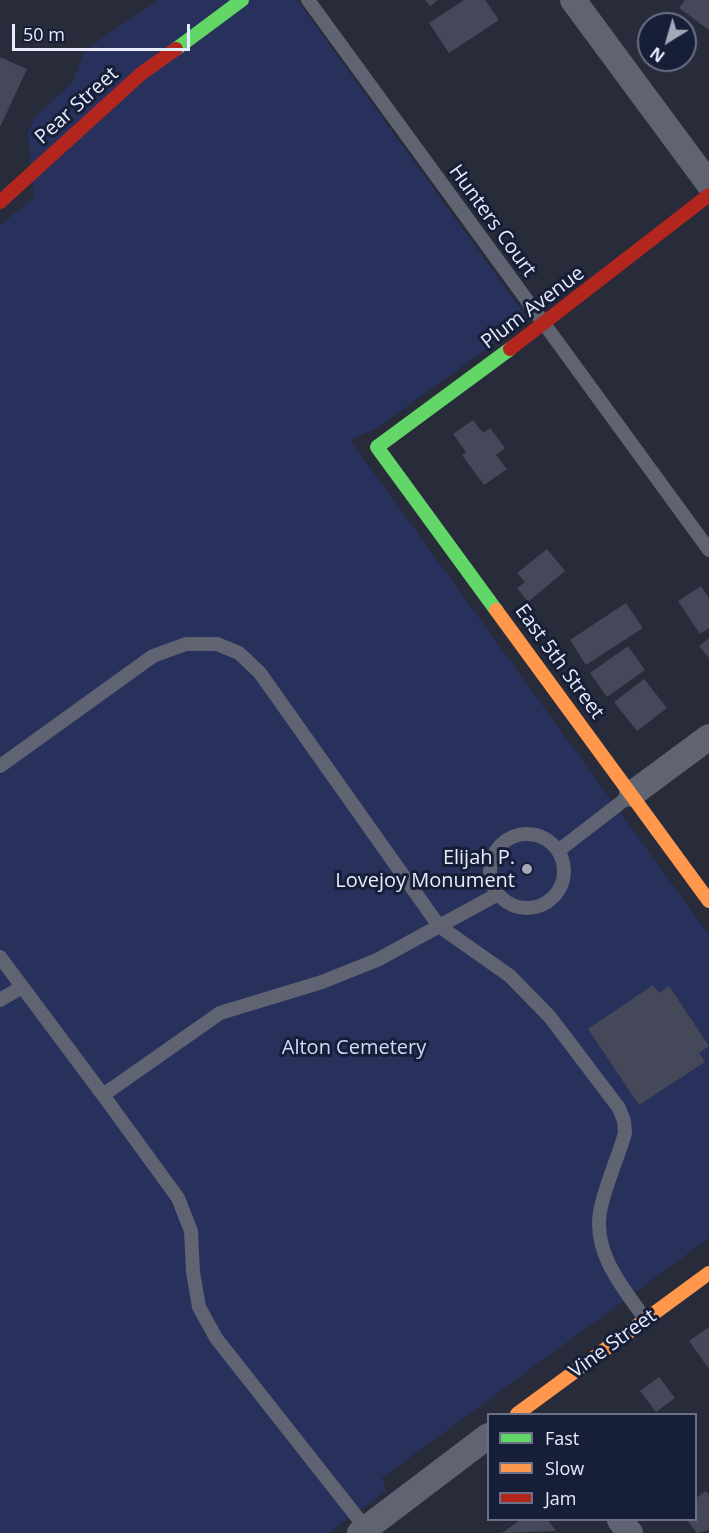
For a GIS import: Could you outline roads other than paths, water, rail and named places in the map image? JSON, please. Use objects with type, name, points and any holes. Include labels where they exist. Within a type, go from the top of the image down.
[{"type":"street","name":"Pear Street","points":[[0,202],[142,73],[242,0]]},
{"type":"street","points":[[573,0],[709,184]]},
{"type":"street","name":"Plum Avenue","points":[[377,447],[543,326],[709,195]]},
{"type":"street","name":"East 5th Street","points":[[377,447],[709,901]]},
{"type":"street","points":[[632,794],[709,737]]},
{"type":"street","name":"Vine Street","points":[[532,1410],[645,1320],[709,1273]]},
{"type":"street","points":[[365,1532],[487,1438]]},
{"type":"street","points":[[621,1521],[630,1533]]},
{"type":"lane","name":"Hunters Court","points":[[308,0],[417,146],[439,182],[543,326],[709,550]]},
{"type":"lane","points":[[0,766],[153,656],[186,644],[217,644],[239,653],[260,673],[439,926],[510,976],[550,1017],[619,1108],[624,1121],[625,1133],[600,1213],[601,1240],[611,1270],[645,1320]]},
{"type":"lane","points":[[558,851],[632,794]]},
{"type":"lane","points":[[516,836],[540,836],[558,851],[563,861],[561,886],[544,904],[519,907],[498,894],[490,872],[492,860],[505,841],[516,836]]},
{"type":"lane","points":[[103,1095],[220,1013],[322,982],[377,960],[498,894]]},
{"type":"lane","points":[[0,957],[178,1198],[191,1231],[193,1272],[199,1306],[216,1338],[365,1532]]},
{"type":"lane","points":[[0,1000],[22,987]]},
{"type":"place","name":"Elijah P. Lovejoy Monument","points":[[527,869]]},
{"type":"park label","name":"Alton Cemetery","points":[[354,1048]]}]
